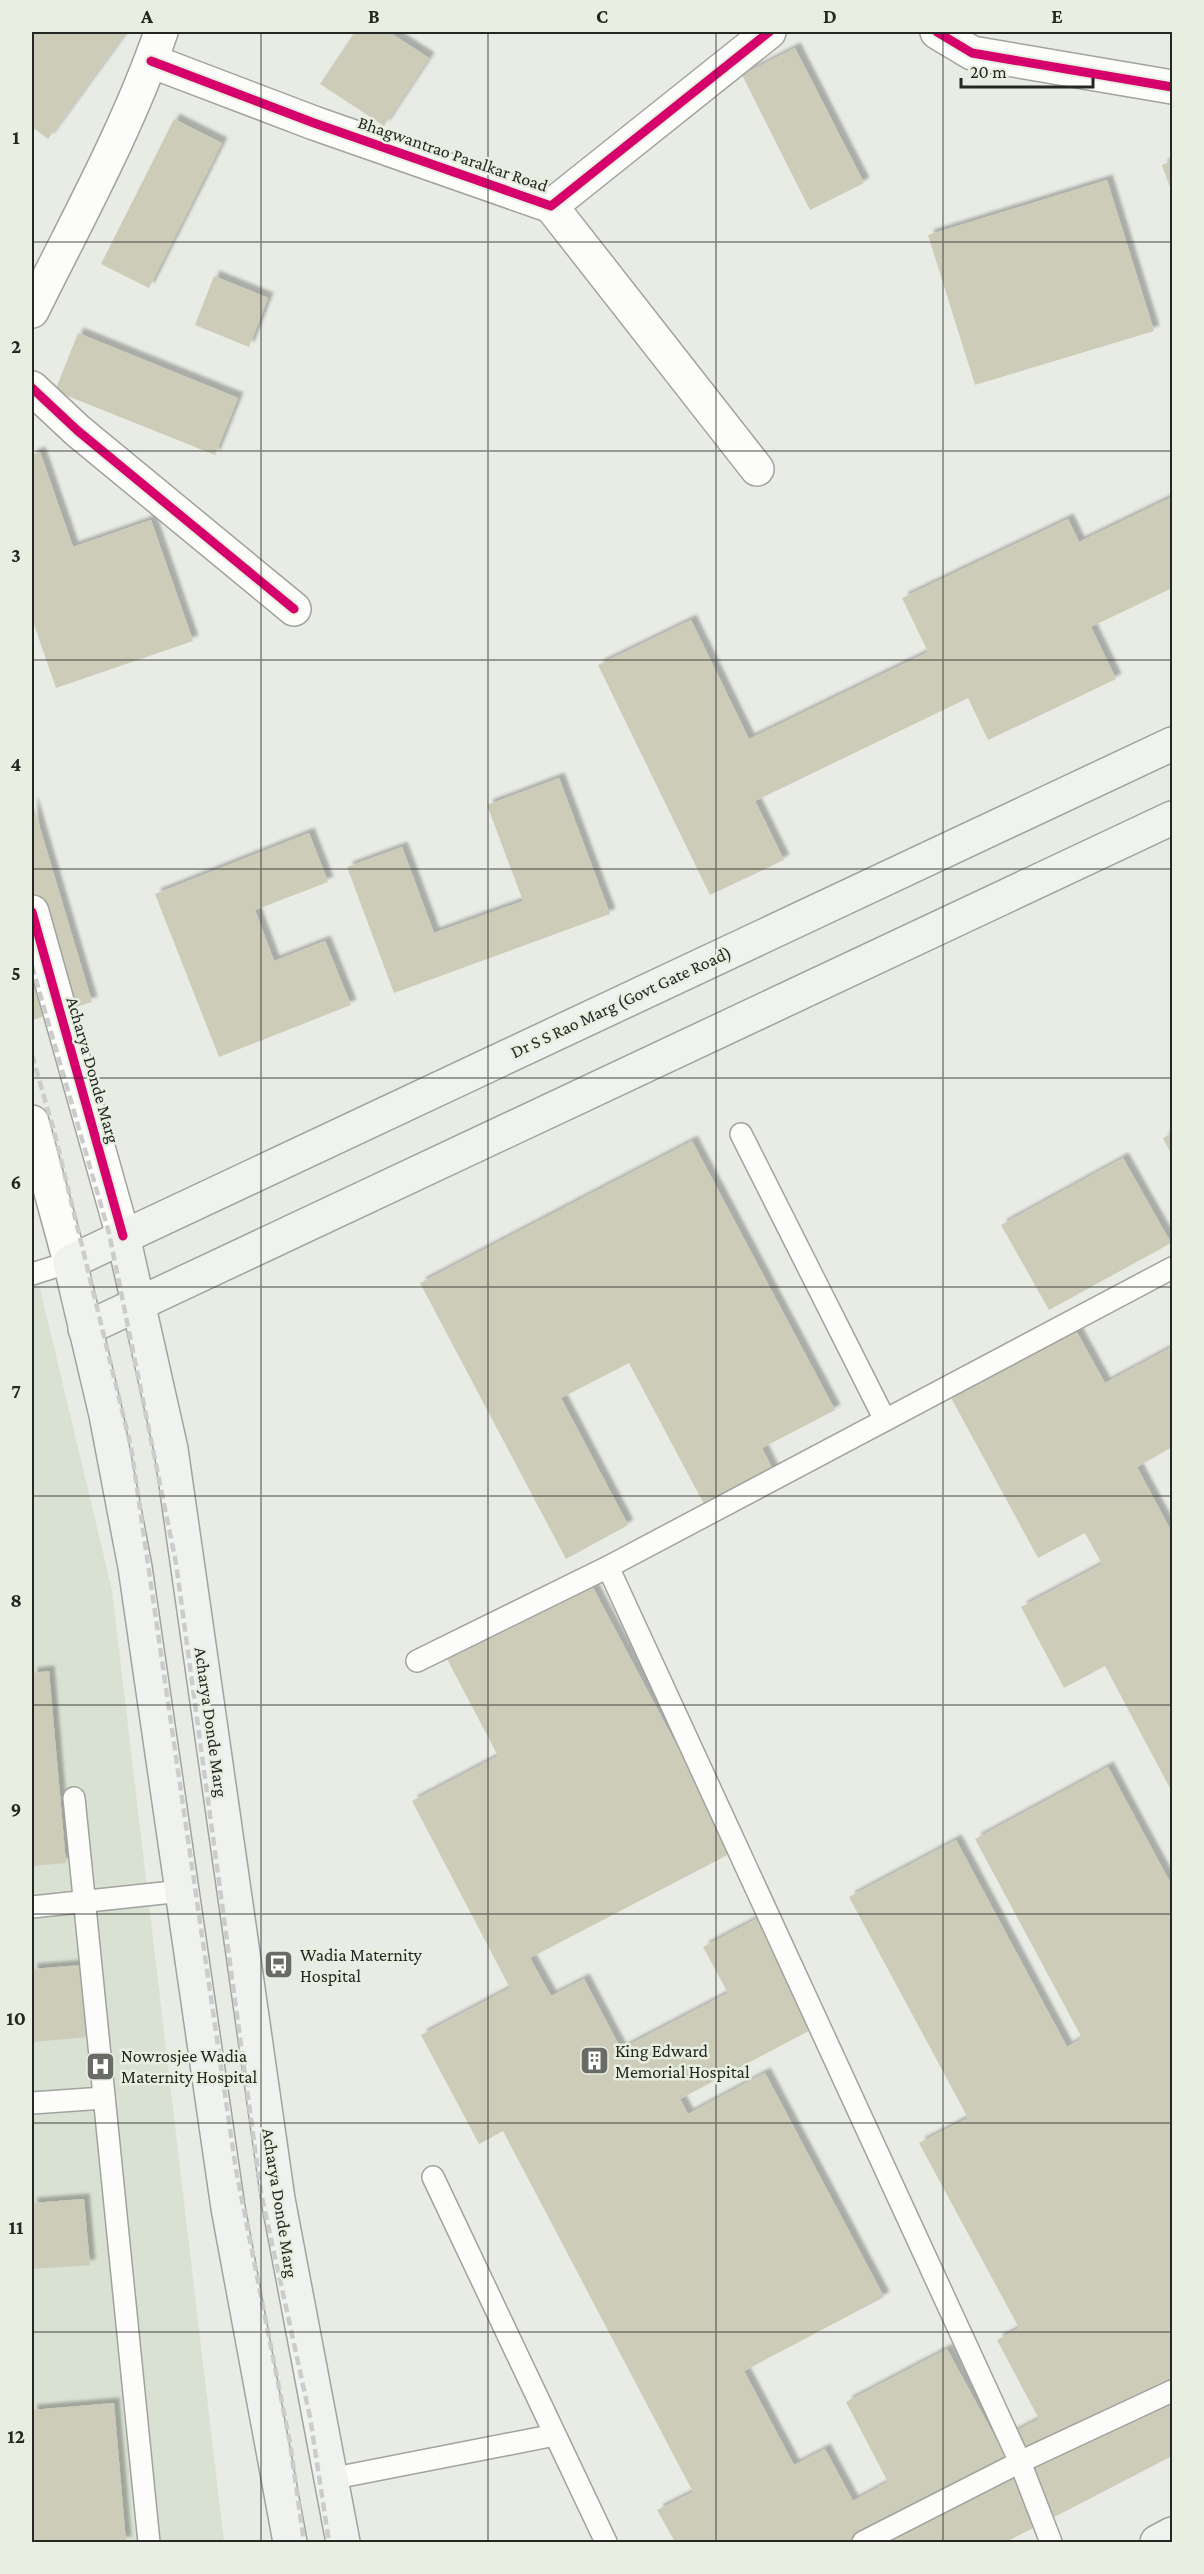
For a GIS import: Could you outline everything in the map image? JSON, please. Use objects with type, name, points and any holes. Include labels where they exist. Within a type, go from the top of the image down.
[{"type":"main road","name":"Dr S S Rao Marg (Govt Gate Road)","points":[[70,1262],[1173,744]]},
{"type":"main road","points":[[86,1329],[1173,818]]},
{"type":"main road","name":"Acharya Donde Marg","points":[[123,1236],[171,1449],[278,2199],[343,2542]]},
{"type":"main road","points":[[70,1262],[106,1415],[135,1567],[228,2208],[290,2542]]},
{"type":"main road","points":[[211,2088],[261,2084]]},
{"type":"main road","points":[[1157,2542],[1173,2534]]},
{"type":"street","name":"Bhagwantrao Paralkar Road","points":[[156,46],[314,123],[551,206],[584,177],[769,32]]},
{"type":"street","points":[[937,32],[972,54],[1173,87]]},
{"type":"street","points":[[32,311],[97,179],[156,46]]},
{"type":"street","points":[[551,206],[757,469]]},
{"type":"street","points":[[32,388],[78,431],[294,609]]},
{"type":"street","name":"Acharya Donde Marg","points":[[32,912],[123,1236]]},
{"type":"street","points":[[32,1122],[70,1262]]},
{"type":"lane","points":[[741,1134],[885,1420]]},
{"type":"lane","points":[[32,1274],[70,1262]]},
{"type":"lane","points":[[417,1661],[608,1567],[1173,1268]]},
{"type":"lane","points":[[608,1567],[1020,2462],[1051,2542]]},
{"type":"lane","points":[[74,1798],[149,2542]]},
{"type":"lane","points":[[32,1907],[182,1891]]},
{"type":"lane","points":[[32,2103],[105,2098]]},
{"type":"lane","points":[[433,2177],[606,2542]]},
{"type":"lane","points":[[863,2542],[1020,2462],[1173,2391]]},
{"type":"lane","points":[[330,2479],[555,2435]]},
{"type":"shaded area","name":"Nowrosjee Wadia Maternity Hospital","points":[[32,1255],[112,1590],[224,2542],[32,2542]]},
{"type":"building","points":[[32,32],[126,32],[48,139],[32,127]]},
{"type":"building","points":[[355,32],[389,32],[429,58],[384,126],[320,84]]},
{"type":"building","points":[[795,48],[864,183],[810,210],[742,75]]},
{"type":"building","points":[[174,119],[222,143],[149,288],[101,264]]},
{"type":"building","points":[[1172,161],[1172,193],[1162,165]]},
{"type":"building","points":[[1107,180],[1154,331],[975,385],[928,235]]},
{"type":"building","points":[[214,276],[268,298],[249,347],[195,325]]},
{"type":"building","points":[[78,333],[238,398],[215,455],[55,391]]},
{"type":"building","points":[[40,452],[73,547],[151,520],[193,641],[56,688],[32,619],[32,455]]},
{"type":"building","points":[[1172,497],[1172,588],[1091,627],[1116,679],[988,740],[968,698],[755,801],[784,860],[710,895],[598,665],[691,620],[749,739],[928,652],[902,598],[1068,519],[1079,542]]},
{"type":"building","points":[[559,778],[610,914],[394,993],[347,867],[402,847],[434,933],[523,901],[487,805]]},
{"type":"building","points":[[32,801],[92,1002],[32,1020]]},
{"type":"building","points":[[309,833],[328,882],[255,910],[274,961],[325,941],[351,1005],[219,1057],[155,894]]},
{"type":"building","points":[[1172,1133],[1172,1156],[1163,1138]]},
{"type":"building","points":[[692,1141],[835,1410],[762,1448],[774,1472],[706,1508],[629,1363],[561,1398],[628,1525],[566,1559],[420,1283]]},
{"type":"building","points":[[1123,1158],[1171,1243],[1049,1310],[1001,1225]]},
{"type":"building","points":[[1068,1316],[1105,1383],[1172,1347],[1172,1447],[1137,1467],[1172,1533],[1172,1792],[1105,1666],[1064,1688],[1021,1607],[1102,1564],[1085,1533],[1038,1558],[943,1383]]},
{"type":"building","name":"King Edward Memorial Hospital","points":[[590,1582],[733,1852],[530,1958],[551,1996],[584,1979],[621,2049],[728,1993],[703,1947],[760,1917],[818,2026],[680,2099],[688,2114],[765,2073],[884,2297],[744,2371],[794,2465],[825,2449],[853,2501],[888,2482],[846,2402],[947,2349],[997,2441],[1039,2419],[997,2340],[1019,2328],[919,2143],[968,2118],[849,1897],[956,1840],[1067,2047],[1082,2038],[975,1839],[1108,1767],[1172,1886],[1172,2456],[1006,2542],[675,2542],[657,2510],[693,2492],[503,2131],[479,2144],[421,2035],[510,1988],[412,1801],[498,1756],[446,1657]]},
{"type":"building","points":[[49,1671],[66,1863],[32,1866],[32,1673]]},
{"type":"building","points":[[82,1965],[89,2037],[32,2042],[32,1969]]},
{"type":"building","points":[[84,2199],[90,2265],[32,2269],[32,2203]]},
{"type":"building","points":[[114,2403],[126,2542],[32,2542],[32,2410]]},
{"type":"railway","points":[[32,966],[109,1233],[176,1563],[261,2193],[310,2417],[329,2542]]},
{"type":"railway","points":[[32,1055],[54,1131],[131,1447],[236,2170],[290,2443],[304,2542]]},
{"type":"cycle path","points":[[151,61],[314,123],[551,206],[769,32]]},
{"type":"cycle path","points":[[937,32],[972,53],[1172,87]]},
{"type":"cycle path","points":[[32,388],[78,431],[294,609]]},
{"type":"cycle path","points":[[32,912],[123,1236]]},
{"type":"place","name":"Wadia Maternity Hospital","points":[[279,1965]]},
{"type":"place","name":"King Edward Memorial Hospital","points":[[594,2061]]},
{"type":"place","name":"Nowrosjee Wadia Maternity Hospital","points":[[100,2066]]}]
